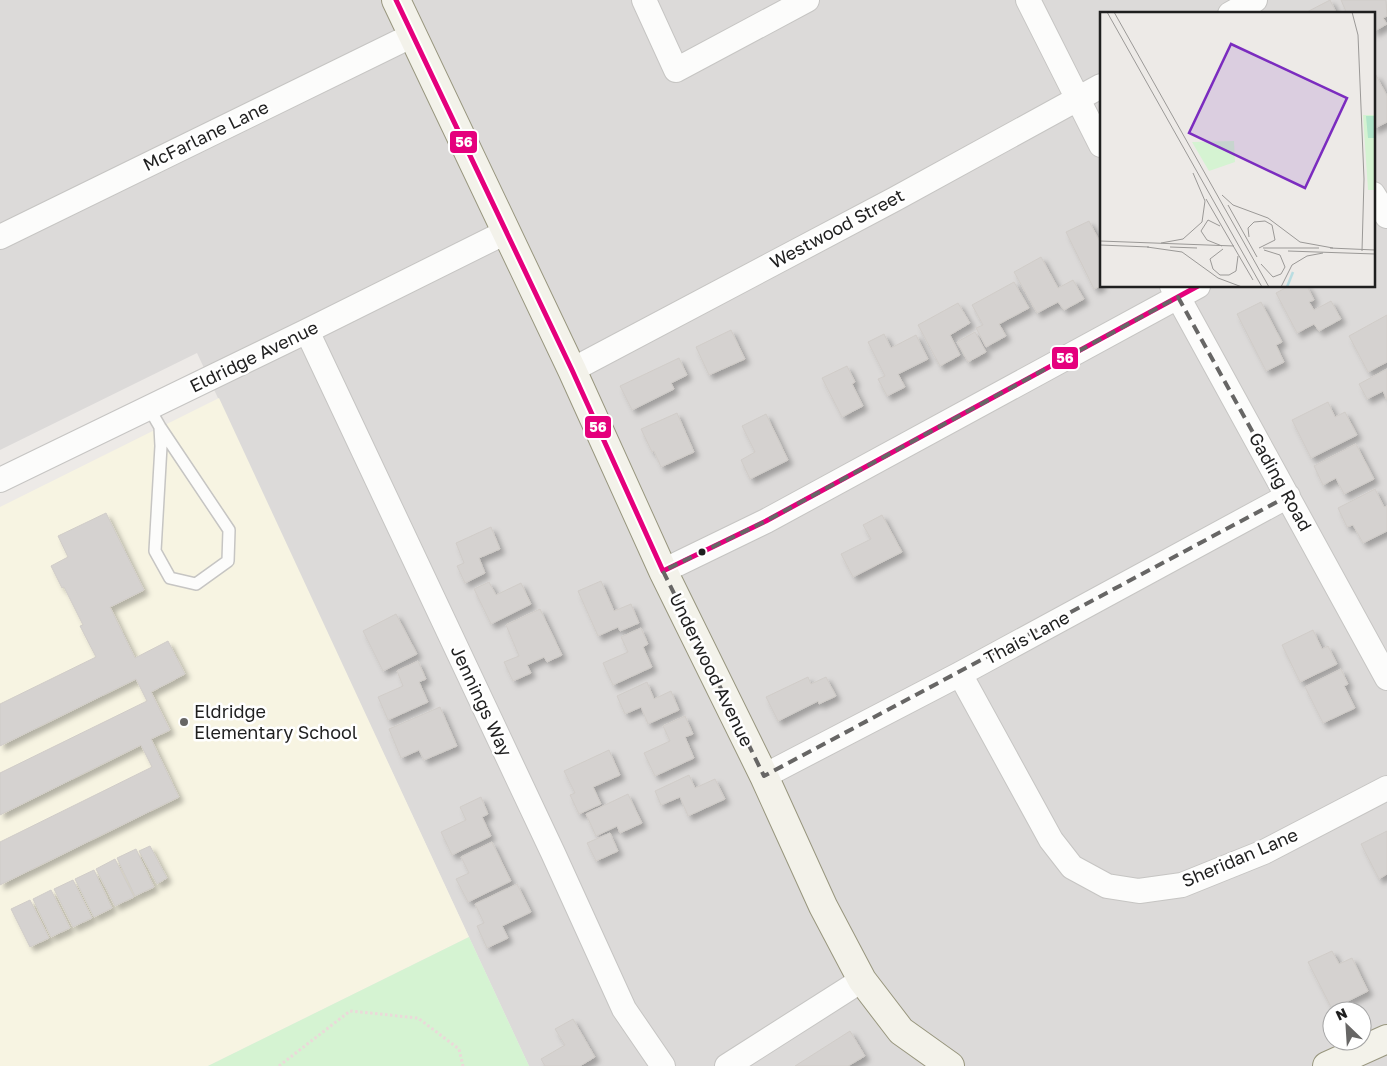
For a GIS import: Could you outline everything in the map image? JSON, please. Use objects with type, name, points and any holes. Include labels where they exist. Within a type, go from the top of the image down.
[{"type":"street","name":"Underwood Avenue","points":[[396,0],[572,370],[663,571],[764,776],[823,906],[862,980],[900,1031],[950,1066]]},
{"type":"street","points":[[644,0],[676,70],[807,0]]},
{"type":"street","points":[[1028,0],[1100,143]]},
{"type":"street","points":[[1234,12],[1255,0]]},
{"type":"street","name":"McFarlane Lane","points":[[0,237],[413,35]]},
{"type":"street","name":"Westwood Street","points":[[572,370],[895,199],[1100,87]]},
{"type":"street","points":[[1374,191],[1387,184]]},
{"type":"street","points":[[1374,194],[1387,216]]},
{"type":"street","name":"Eldridge Avenue","points":[[0,480],[154,417],[307,331],[506,232]]},
{"type":"street","points":[[663,571],[766,521],[1183,290]]},
{"type":"street","name":"Gading Road","points":[[1183,290],[1288,496],[1387,678]]},
{"type":"street","name":"Jennings Way","points":[[307,331],[553,852],[624,1009],[663,1066]]},
{"type":"street","name":"Thais Lane","points":[[764,776],[960,674],[1288,496]]},
{"type":"street","name":"Sheridan Lane","points":[[960,674],[1051,840],[1072,868],[1106,886],[1139,891],[1182,885],[1264,852],[1387,788]]},
{"type":"street","points":[[727,1066],[862,980]]},
{"type":"street","points":[[1327,1066],[1387,1039]]},
{"type":"lane","points":[[154,417],[229,530],[228,561],[196,584],[170,578],[155,552],[161,446],[154,417]]},
{"type":"path","points":[[279,1066],[350,1011],[418,1018],[459,1049],[463,1066]]},
{"type":"highlighted area","points":[[1178,297],[1288,496],[764,776],[663,571],[766,521]]},
{"type":"shaded area","points":[[0,0],[1387,0],[1387,1066],[529,1066],[197,353],[0,450]]},
{"type":"shaded area","name":"Eldridge Elementary School","points":[[219,398],[469,937],[208,1066],[0,1066],[0,507]]},
{"type":"green space","points":[[469,937],[529,1066],[208,1066]]},
{"type":"building","points":[[1330,0],[1336,12],[1307,12]]},
{"type":"building","points":[[1341,0],[1386,0],[1387,16],[1383,18],[1387,24],[1374,31],[1374,12],[1346,12]]},
{"type":"building","points":[[1376,75],[1387,96],[1387,122],[1374,128],[1374,76]]},
{"type":"building","points":[[1089,221],[1100,242],[1100,286],[1094,289],[1066,232]]},
{"type":"building","points":[[1041,257],[1058,288],[1073,280],[1084,299],[1064,310],[1058,302],[1037,313],[1014,272]]},
{"type":"building","points":[[1014,282],[1029,308],[999,324],[1006,336],[986,347],[976,328],[983,325],[972,305]]},
{"type":"building","points":[[1285,288],[1308,288],[1314,300],[1309,302],[1314,310],[1331,301],[1341,319],[1319,331],[1314,324],[1297,333],[1276,293]]},
{"type":"building","points":[[1261,302],[1282,342],[1276,345],[1284,362],[1266,371],[1237,314]]},
{"type":"building","points":[[958,303],[970,323],[950,335],[960,355],[940,366],[918,325]]},
{"type":"building","points":[[1387,315],[1387,362],[1368,372],[1349,336]]},
{"type":"building","points":[[731,330],[745,359],[709,375],[696,347]]},
{"type":"building","points":[[975,332],[986,352],[968,362],[957,342]]},
{"type":"building","points":[[884,334],[891,348],[916,335],[928,359],[898,374],[905,387],[887,396],[878,379],[885,376],[868,342]]},
{"type":"building","points":[[679,358],[687,375],[671,383],[674,389],[632,410],[620,386]]},
{"type":"building","points":[[847,366],[855,382],[852,384],[863,406],[842,417],[822,378]]},
{"type":"building","points":[[1387,369],[1387,400],[1383,391],[1367,399],[1359,384]]},
{"type":"building","points":[[1328,402],[1335,417],[1345,412],[1357,435],[1311,458],[1292,420]]},
{"type":"building","points":[[677,413],[694,452],[661,467],[641,429]]},
{"type":"building","points":[[766,414],[788,460],[750,479],[741,460],[755,452],[742,426]]},
{"type":"building","points":[[1356,444],[1374,479],[1344,494],[1336,478],[1323,485],[1314,466]]},
{"type":"building","points":[[1375,489],[1384,507],[1387,506],[1387,531],[1363,543],[1353,525],[1347,527],[1338,508]]},
{"type":"building","points":[[106,513],[144,590],[110,607],[135,658],[168,641],[185,674],[151,692],[170,730],[151,739],[179,797],[0,885],[0,842],[152,767],[141,745],[0,815],[0,773],[147,701],[136,679],[0,746],[0,704],[96,657],[80,626],[83,625],[51,566],[68,557],[58,536]]},
{"type":"building","points":[[882,515],[902,552],[853,577],[841,554],[871,539],[863,525]]},
{"type":"building","points":[[491,527],[500,549],[479,558],[485,573],[465,583],[457,566],[464,563],[456,543]]},
{"type":"building","points":[[601,581],[614,611],[631,604],[639,623],[620,631],[618,627],[598,636],[578,591]]},
{"type":"building","points":[[489,582],[496,595],[521,583],[531,604],[491,624],[474,589]]},
{"type":"building","points":[[540,609],[562,655],[547,662],[544,657],[527,665],[531,673],[513,681],[504,662],[519,656],[506,625]]},
{"type":"building","points":[[396,614],[417,654],[383,671],[363,631]]},
{"type":"building","points":[[641,628],[648,644],[643,647],[652,667],[613,685],[603,663],[628,652],[621,637]]},
{"type":"building","points":[[1313,630],[1322,649],[1328,646],[1337,664],[1300,682],[1282,645]]},
{"type":"building","points":[[418,661],[426,679],[419,682],[428,702],[388,720],[378,697],[403,686],[397,671]]},
{"type":"building","points":[[1341,669],[1348,684],[1344,686],[1355,708],[1323,723],[1305,687]]},
{"type":"building","points":[[808,677],[811,684],[826,677],[836,696],[819,704],[818,701],[778,721],[766,697]]},
{"type":"building","points":[[647,682],[654,699],[671,691],[679,710],[648,724],[641,707],[625,714],[617,696]]},
{"type":"building","points":[[440,707],[457,746],[424,760],[419,750],[401,758],[389,729]]},
{"type":"building","points":[[685,716],[693,734],[685,737],[694,758],[655,776],[644,753],[670,741],[663,726]]},
{"type":"building","points":[[609,750],[620,775],[593,787],[601,804],[579,814],[570,795],[575,793],[564,771]]},
{"type":"building","points":[[689,775],[695,788],[715,779],[725,799],[688,816],[680,797],[661,805],[655,791]]},
{"type":"building","points":[[628,794],[642,823],[620,833],[617,826],[596,836],[586,814]]},
{"type":"building","points":[[481,797],[488,814],[482,817],[491,836],[452,855],[441,832],[466,820],[460,807]]},
{"type":"building","points":[[1387,831],[1387,874],[1379,879],[1361,844]]},
{"type":"building","points":[[610,833],[618,851],[596,861],[587,843]]},
{"type":"building","points":[[492,842],[511,881],[468,902],[456,879],[469,873],[461,857]]},
{"type":"building","points":[[150,846],[167,878],[157,884],[139,851]]},
{"type":"building","points":[[136,849],[154,887],[135,896],[117,858]]},
{"type":"building","points":[[115,859],[134,897],[115,906],[96,869]]},
{"type":"building","points":[[94,870],[112,908],[94,917],[75,879]]},
{"type":"building","points":[[73,880],[92,918],[73,927],[54,889]]},
{"type":"building","points":[[517,884],[531,912],[502,926],[508,938],[487,948],[477,926],[484,923],[475,904]]},
{"type":"building","points":[[51,890],[70,928],[51,937],[33,899]]},
{"type":"building","points":[[30,900],[49,938],[30,947],[11,909]]},
{"type":"building","points":[[1332,951],[1339,964],[1352,958],[1368,991],[1348,1001],[1328,1001],[1308,962]]},
{"type":"building","points":[[573,1019],[595,1057],[580,1066],[545,1066],[541,1059],[565,1045],[555,1029]]},
{"type":"building","points":[[850,1031],[865,1056],[848,1066],[795,1066]]},
{"type":"transit line","name":"56","points":[[396,0],[572,370],[663,571]]},
{"type":"transit line","name":"56","points":[[663,571],[766,521],[1194,288]]},
{"type":"place","name":"Eldridge Elementary School","points":[[184,722]]}]
